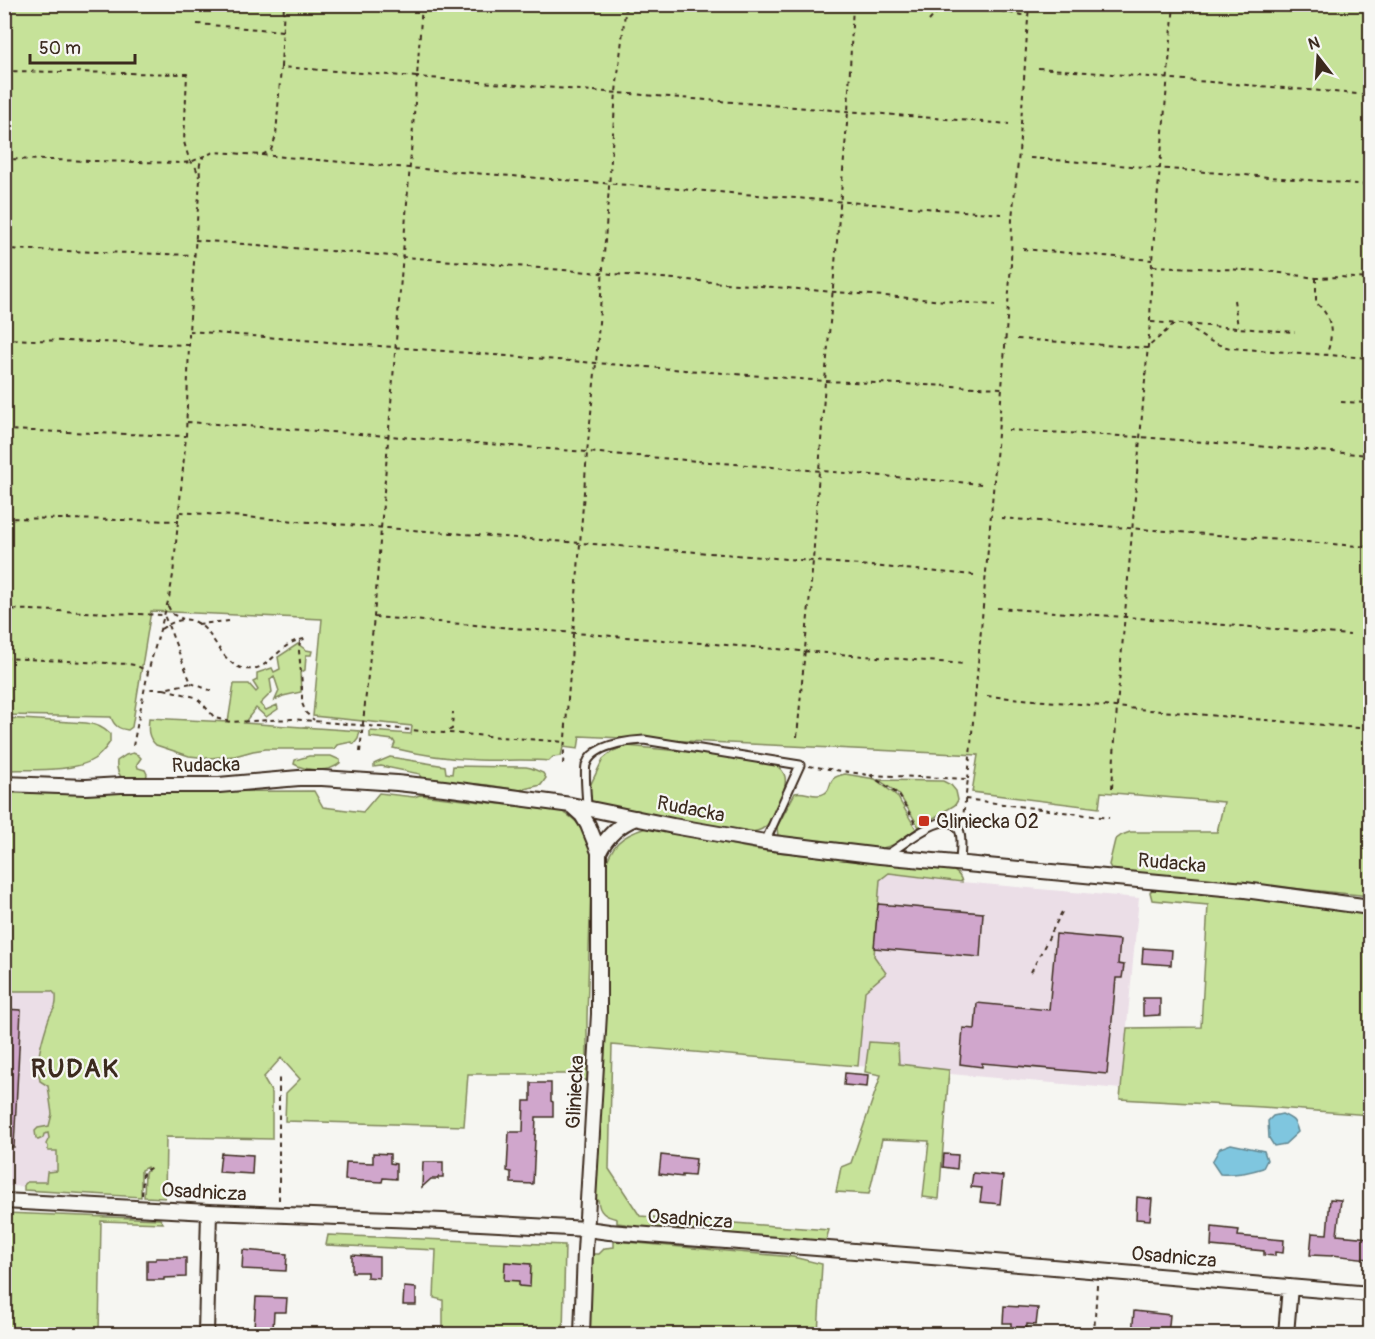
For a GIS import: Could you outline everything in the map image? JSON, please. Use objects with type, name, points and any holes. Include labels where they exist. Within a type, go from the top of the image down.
[{"type":"street","name":"Rudacka","points":[[4,784],[86,787],[219,785],[299,778],[444,788],[571,805],[765,842],[880,856],[1245,890],[1371,907]]},
{"type":"street","name":"Gliniecka","points":[[571,805],[582,815],[588,825],[599,852],[599,1014],[582,1335]]},
{"type":"street","points":[[599,852],[613,832],[636,818]]},
{"type":"street","name":"Osadnicza","points":[[4,1201],[587,1229],[1371,1294]]},
{"type":"street","points":[[206,1335],[209,1212]]},
{"type":"street","points":[[1286,1335],[1290,1287]]},
{"type":"lane","points":[[587,808],[586,765],[595,753],[625,742],[644,740],[800,765],[765,842]]},
{"type":"lane","points":[[880,856],[891,852],[932,825],[945,822],[955,825],[961,832],[960,863]]},
{"type":"path","points":[[163,10],[164,4]]},
{"type":"path","points":[[262,155],[271,150],[276,140],[284,4]]},
{"type":"path","points":[[360,752],[374,617],[422,4]]},
{"type":"path","points":[[563,764],[596,363],[608,183],[626,4]]},
{"type":"path","points":[[797,737],[848,112],[853,4]]},
{"type":"path","points":[[928,21],[944,4]]},
{"type":"path","points":[[965,4],[1028,16]]},
{"type":"path","points":[[961,832],[968,778],[1002,388],[1012,218],[1028,43],[1029,4]]},
{"type":"path","points":[[1112,788],[1174,4]]},
{"type":"path","points":[[197,24],[282,31]]},
{"type":"path","points":[[281,67],[1009,124]]},
{"type":"path","points":[[1038,68],[1371,94]]},
{"type":"path","points":[[4,71],[187,74],[184,136],[186,149],[200,180]]},
{"type":"path","points":[[4,159],[182,163],[191,162],[214,152],[1002,214]]},
{"type":"path","points":[[133,746],[148,672],[168,603],[173,574],[187,422],[189,331],[200,180],[199,163],[207,154]]},
{"type":"path","points":[[1030,158],[1371,185]]},
{"type":"path","points":[[195,240],[995,305]]},
{"type":"path","points":[[4,249],[194,255]]},
{"type":"path","points":[[1023,249],[1152,260]]},
{"type":"path","points":[[1153,266],[1267,271],[1316,278],[1371,279]]},
{"type":"path","points":[[1316,278],[1316,303],[1323,308],[1331,327],[1330,344],[1326,355]]},
{"type":"path","points":[[1234,300],[1238,328]]},
{"type":"path","points":[[1150,322],[1295,332]]},
{"type":"path","points":[[1017,339],[1147,348],[1175,323]]},
{"type":"path","points":[[1187,324],[1204,338],[1230,348],[1371,358]]},
{"type":"path","points":[[189,331],[825,381],[1002,388]]},
{"type":"path","points":[[4,339],[189,345]]},
{"type":"path","points":[[1341,402],[1371,403]]},
{"type":"path","points":[[187,422],[982,484]]},
{"type":"path","points":[[4,430],[186,436]]},
{"type":"path","points":[[1008,430],[1140,437],[1371,455]]},
{"type":"path","points":[[180,512],[974,575]]},
{"type":"path","points":[[4,518],[179,521]]},
{"type":"path","points":[[1001,519],[1371,547]]},
{"type":"path","points":[[168,603],[170,612],[184,620]]},
{"type":"path","points":[[997,608],[1350,635]]},
{"type":"path","points":[[4,609],[164,615]]},
{"type":"path","points":[[164,615],[191,683]]},
{"type":"path","points":[[374,617],[965,664]]},
{"type":"path","points":[[159,631],[175,621],[192,620],[208,633],[228,659],[243,669],[261,667],[270,662],[288,645],[305,639]]},
{"type":"path","points":[[198,624],[230,621]]},
{"type":"path","points":[[300,640],[302,703],[306,713],[314,720]]},
{"type":"path","points":[[4,658],[135,665],[148,672]]},
{"type":"path","points":[[145,689],[164,689],[191,683],[215,692]]},
{"type":"path","points":[[164,689],[195,697],[215,718],[231,722],[314,720],[565,742]]},
{"type":"path","points":[[987,696],[1371,729]]},
{"type":"path","points":[[446,733],[452,729],[453,712]]},
{"type":"path","points":[[800,765],[869,775],[968,778]]},
{"type":"path","points":[[869,775],[899,795],[920,832]]},
{"type":"path","points":[[965,799],[1108,818]]},
{"type":"path","points":[[1031,972],[1064,908]]},
{"type":"path","points":[[278,1215],[279,1076]]},
{"type":"path","points":[[142,1199],[143,1172],[152,1167]]},
{"type":"path","points":[[1094,1335],[1098,1271]]},
{"type":"shaded area","points":[[889,873],[1139,898],[1121,1089],[858,1066],[865,990],[885,973],[874,956],[880,880]]},
{"type":"shaded area","points":[[72,990],[61,1188],[5,1186],[5,991]]},
{"type":"green space","points":[[5,5],[1370,5],[1370,896],[1112,870],[1109,865],[1115,840],[1122,835],[1130,832],[1217,832],[1224,802],[1101,792],[1099,808],[972,792],[978,755],[580,736],[578,749],[563,747],[561,756],[553,757],[549,761],[456,759],[393,748],[395,743],[393,740],[370,737],[370,731],[411,734],[412,726],[313,716],[322,619],[151,611],[132,727],[128,730],[117,726],[111,717],[5,715]]},
{"type":"green space","points":[[298,644],[312,651],[311,655],[306,655],[305,670],[300,673],[301,692],[275,700],[279,691],[274,676],[270,679],[272,692],[260,704],[266,710],[277,705],[278,709],[266,717],[256,708],[244,723],[360,731],[354,744],[351,742],[337,745],[334,749],[266,749],[235,756],[209,758],[189,756],[156,745],[151,739],[148,729],[149,718],[228,722],[234,684],[249,684],[256,692],[258,690],[253,682],[257,680],[257,673],[272,668],[274,672],[280,669],[278,657]]},
{"type":"green space","points":[[5,718],[93,724],[110,734],[110,742],[94,759],[75,766],[5,770]]},
{"type":"green space","points":[[627,746],[762,759],[779,767],[783,772],[784,790],[768,824],[760,830],[744,833],[593,804],[588,790],[603,759],[613,751]]},
{"type":"green space","points":[[133,753],[141,758],[137,764],[138,768],[145,770],[146,779],[123,779],[119,773],[117,761]]},
{"type":"green space","points":[[309,756],[331,756],[340,760],[340,763],[324,770],[294,764],[295,760]]},
{"type":"green space","points":[[390,757],[445,766],[446,773],[452,774],[453,766],[526,767],[543,773],[546,778],[541,785],[520,790],[420,779],[420,774],[381,766],[374,767],[374,764]]},
{"type":"green space","points":[[845,774],[875,779],[897,796],[916,829],[893,845],[876,850],[778,837],[777,827],[795,793],[821,795],[828,791],[834,778]]},
{"type":"green space","points":[[879,780],[943,781],[956,791],[958,800],[955,805],[919,827],[899,794]]},
{"type":"green space","points":[[314,791],[323,807],[363,812],[379,793],[414,797],[420,795],[561,811],[577,822],[592,849],[587,1081],[573,1074],[468,1074],[464,1126],[285,1121],[286,1093],[300,1079],[281,1058],[263,1078],[272,1093],[272,1139],[166,1137],[165,1198],[144,1197],[147,1167],[141,1170],[141,1197],[24,1190],[27,1182],[46,1182],[47,1172],[57,1171],[57,1151],[48,1151],[46,1144],[49,1138],[48,1133],[38,1140],[35,1131],[38,1128],[49,1126],[52,1114],[48,1086],[40,1081],[38,1066],[42,1043],[55,1007],[56,995],[52,991],[5,991],[4,792]]},
{"type":"green space","points":[[646,828],[759,850],[954,871],[961,879],[962,882],[889,873],[880,880],[874,956],[886,973],[865,991],[858,1066],[612,1045],[609,1169],[640,1216],[829,1230],[826,1240],[818,1248],[636,1229],[617,1223],[617,1219],[601,1211],[598,1200],[593,1200],[604,871],[610,854],[618,843],[629,834]]},
{"type":"green space","points":[[1168,888],[1370,912],[1370,1115],[1120,1099],[1127,1028],[1201,1027],[1208,905],[1152,900],[1150,892],[1152,890]]},
{"type":"green space","points":[[869,1042],[898,1044],[899,1064],[949,1070],[939,1199],[923,1197],[929,1141],[882,1139],[869,1194],[836,1192],[841,1167],[851,1163],[881,1075],[865,1072]]},
{"type":"green space","points":[[5,1213],[160,1219],[163,1223],[101,1221],[99,1334],[5,1334]]},
{"type":"green space","points":[[328,1235],[565,1245],[563,1334],[443,1334],[443,1300],[434,1298],[436,1250],[326,1245]]},
{"type":"green space","points":[[614,1241],[793,1257],[822,1264],[818,1334],[589,1334],[591,1254],[599,1254],[605,1248],[614,1247]]},
{"type":"water","points":[[1282,1114],[1293,1120],[1298,1132],[1285,1144],[1274,1146],[1269,1138],[1268,1121],[1273,1116]]},
{"type":"water","points":[[1231,1144],[1264,1151],[1267,1160],[1263,1168],[1242,1173],[1220,1174],[1212,1162],[1220,1148]]},
{"type":"building","points":[[878,904],[983,913],[980,957],[874,948]]},
{"type":"building","points":[[1056,934],[1120,940],[1118,964],[1124,965],[1122,978],[1116,978],[1107,1074],[982,1063],[982,1067],[960,1064],[963,1028],[975,1029],[977,1003],[1049,1010]]},
{"type":"building","points":[[1143,948],[1172,950],[1171,965],[1142,963]]},
{"type":"building","points":[[1143,998],[1160,998],[1160,1015],[1143,1016]]},
{"type":"building","points":[[4,1009],[21,1010],[14,1147],[4,1147]]},
{"type":"building","points":[[845,1073],[868,1075],[867,1087],[844,1085]]},
{"type":"building","points":[[531,1083],[551,1083],[553,1117],[536,1117],[533,1184],[511,1183],[511,1172],[507,1171],[509,1132],[523,1132],[524,1101],[531,1101]]},
{"type":"building","points":[[221,1153],[253,1155],[252,1174],[219,1172]]},
{"type":"building","points":[[373,1153],[390,1154],[390,1163],[396,1164],[396,1179],[383,1178],[382,1182],[345,1180],[346,1162],[373,1163]]},
{"type":"building","points":[[944,1154],[958,1155],[957,1169],[943,1167]]},
{"type":"building","points":[[661,1155],[696,1159],[694,1176],[659,1174]]},
{"type":"building","points":[[423,1162],[443,1162],[443,1177],[431,1179],[422,1187]]},
{"type":"building","points":[[973,1173],[1003,1176],[1000,1204],[980,1202],[982,1188],[971,1187]]},
{"type":"building","points":[[1137,1197],[1152,1199],[1150,1220],[1136,1219]]},
{"type":"building","points":[[1330,1199],[1341,1200],[1337,1235],[1370,1238],[1369,1259],[1310,1255],[1312,1233],[1327,1234]]},
{"type":"building","points":[[1212,1227],[1239,1230],[1238,1236],[1284,1240],[1283,1253],[1275,1252],[1275,1256],[1264,1255],[1264,1251],[1211,1246]]},
{"type":"building","points":[[243,1250],[287,1254],[286,1271],[242,1269]]},
{"type":"building","points":[[352,1255],[379,1257],[379,1278],[367,1277],[367,1272],[352,1272]]},
{"type":"building","points":[[156,1258],[186,1258],[186,1277],[147,1280],[147,1260],[156,1260]]},
{"type":"building","points":[[505,1262],[531,1264],[530,1287],[519,1286],[519,1281],[504,1280]]},
{"type":"building","points":[[404,1287],[416,1288],[416,1305],[403,1305]]},
{"type":"building","points":[[256,1297],[287,1298],[286,1312],[274,1312],[273,1329],[254,1328]]},
{"type":"building","points":[[1004,1306],[1038,1308],[1036,1325],[1027,1324],[1026,1335],[1011,1335],[1011,1323],[1003,1323]]},
{"type":"building","points":[[1134,1311],[1170,1315],[1168,1335],[1132,1335]]},
{"type":"place","name":"Gliniecka 02","points":[[924,821]]},
{"type":"district","name":"RUDAK","points":[[75,1069]]}]
